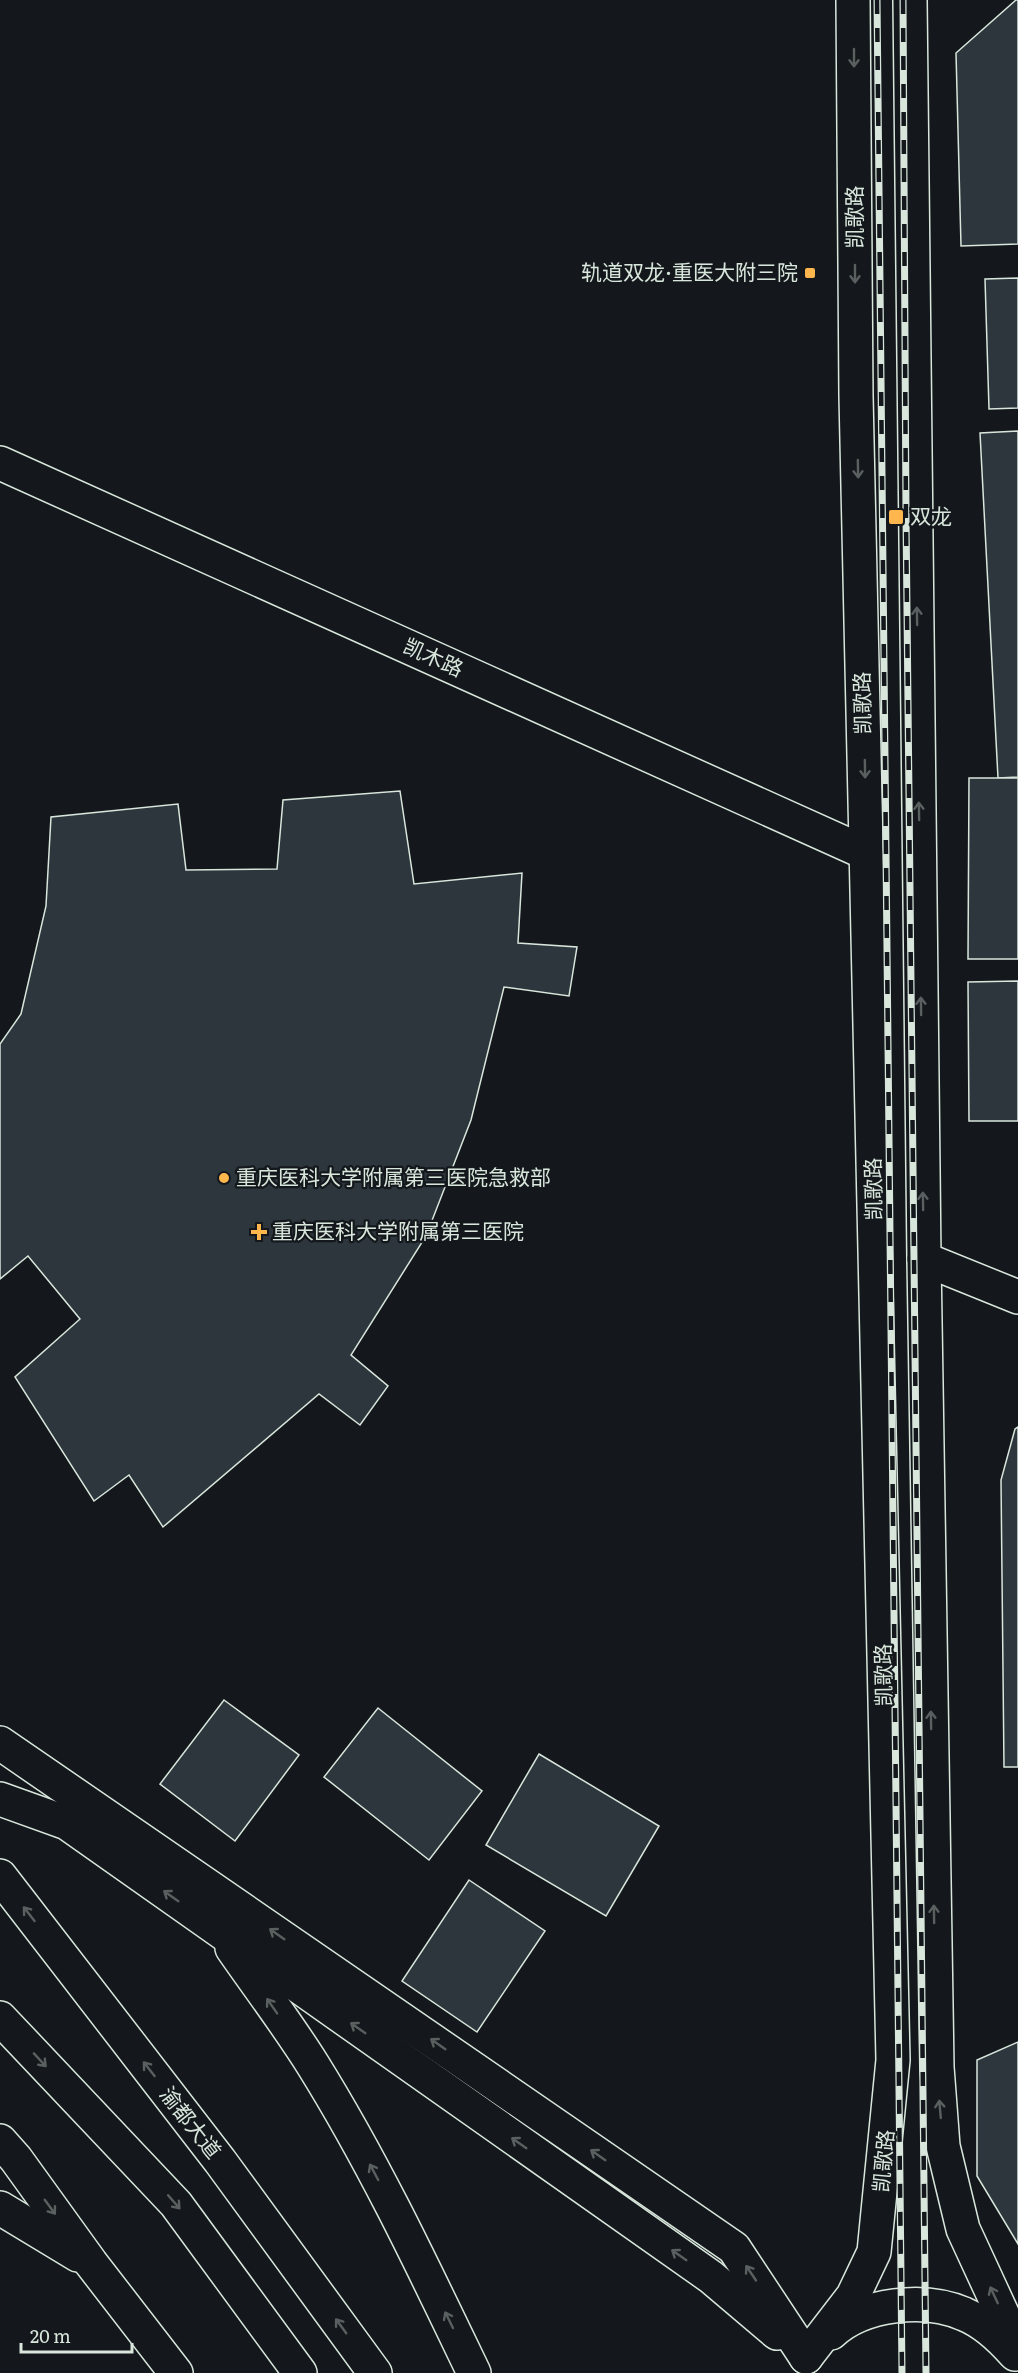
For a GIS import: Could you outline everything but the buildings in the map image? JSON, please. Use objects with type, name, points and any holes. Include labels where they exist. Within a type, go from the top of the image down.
[{"type":"main road","name":"凯歌路","points":[[802,2365],[853,2296],[874,2252],[893,2060],[856,408],[853,0]]},
{"type":"main road","points":[[910,0],[924,1259],[937,2055],[943,2146],[963,2229],[1018,2348]]},
{"type":"main road","name":"凯木路","points":[[0,463],[866,853]]},
{"type":"main road","points":[[924,1259],[1018,1297]]},
{"type":"main road","points":[[0,1743],[734,2248],[802,2365]]},
{"type":"main road","points":[[0,1799],[67,1823],[711,2277],[802,2365]]},
{"type":"main road","name":"渝都大道","points":[[0,1876],[220,2161],[375,2373]]},
{"type":"main road","points":[[219,1930],[312,2064],[401,2223],[474,2373]]},
{"type":"main road","points":[[0,2018],[176,2204],[300,2373]]},
{"type":"main road","points":[[5,2149],[170,2370]]},
{"type":"main road","points":[[0,2208],[91,2263]]},
{"type":"main road","points":[[802,2365],[838,2327],[878,2308],[921,2304],[964,2313],[1000,2337],[1018,2358]]},
{"type":"railway","points":[[877,0],[902,2373]]},
{"type":"railway","points":[[903,0],[906,518],[926,2373]]},
{"type":"place","name":"轨道双龙·重医大附三院","points":[[810,273]]},
{"type":"place","name":"双龙","points":[[896,517]]},
{"type":"place","name":"重庆医科大学附属第三医院急救部","points":[[224,1178]]},
{"type":"place","name":"重庆医科大学附属第三医院","points":[[259,1232]]}]
